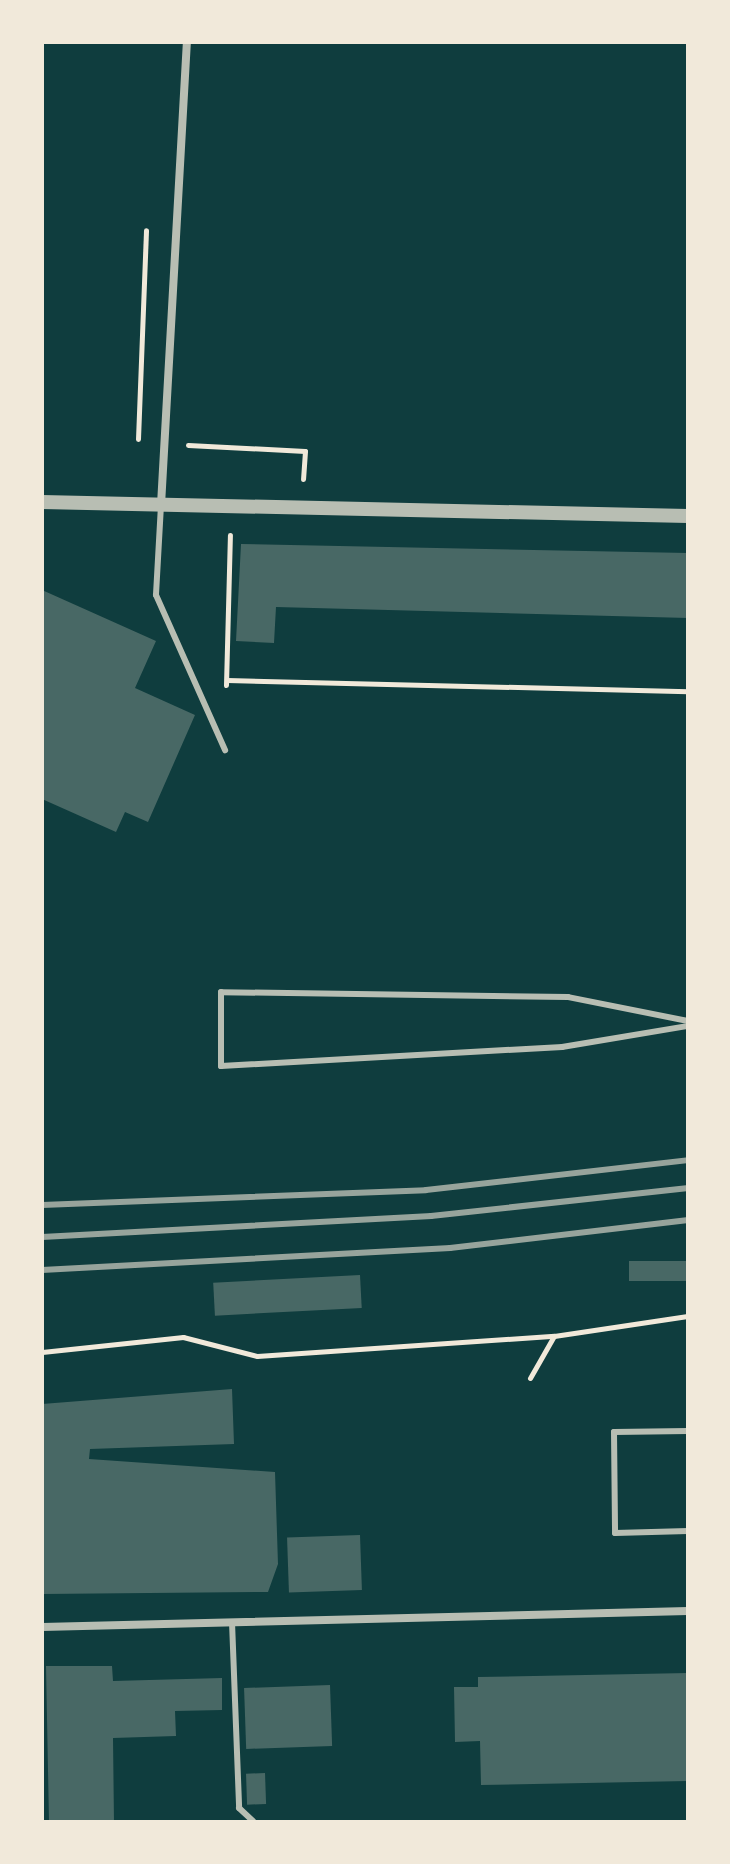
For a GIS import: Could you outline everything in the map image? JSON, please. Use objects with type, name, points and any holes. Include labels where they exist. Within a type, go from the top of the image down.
[{"type":"street","points":[[161,505],[187,42]]},
{"type":"street","points":[[42,502],[688,516]]},
{"type":"street","points":[[42,1627],[688,1611]]},
{"type":"lane","points":[[161,505],[156,595],[225,750]]},
{"type":"lane","points":[[221,992],[568,997],[688,1024],[562,1047],[221,1066],[221,992]]},
{"type":"lane","points":[[688,1431],[614,1432],[614,1446],[615,1533],[688,1531]]},
{"type":"lane","points":[[232,1622],[239,1808],[254,1822]]},
{"type":"path","points":[[164,443],[305,451],[302,508]]},
{"type":"path","points":[[226,694],[231,528],[244,528]]},
{"type":"path","points":[[227,680],[688,691]]},
{"type":"path","points":[[42,1352],[183,1337],[257,1356],[554,1336],[688,1316]]},
{"type":"path","points":[[530,1378],[554,1336]]},
{"type":"building","points":[[241,544],[688,553],[688,618],[276,607],[274,643],[236,641]]},
{"type":"building","points":[[42,590],[156,641],[135,688],[195,715],[148,822],[125,812],[116,832],[42,799]]},
{"type":"building","points":[[629,1261],[688,1261],[688,1281],[629,1281]]},
{"type":"building","points":[[360,1275],[362,1308],[215,1316],[213,1283]]},
{"type":"building","points":[[232,1389],[234,1444],[90,1449],[89,1459],[275,1472],[278,1564],[268,1592],[42,1594],[42,1404]]},
{"type":"building","points":[[360,1535],[362,1590],[289,1593],[287,1538]]},
{"type":"building","points":[[46,1666],[112,1666],[113,1681],[222,1678],[222,1710],[175,1711],[176,1736],[113,1738],[114,1822],[49,1822]]},
{"type":"building","points":[[688,1673],[688,1781],[481,1785],[480,1741],[455,1742],[454,1687],[478,1687],[478,1677]]},
{"type":"building","points":[[330,1685],[332,1746],[246,1749],[244,1688]]},
{"type":"building","points":[[265,1773],[266,1804],[247,1805],[246,1774]]},
{"type":"railway","points":[[42,1205],[426,1190],[688,1160]]},
{"type":"railway","points":[[42,1237],[431,1216],[688,1188]]},
{"type":"railway","points":[[42,1270],[450,1248],[688,1220]]}]
